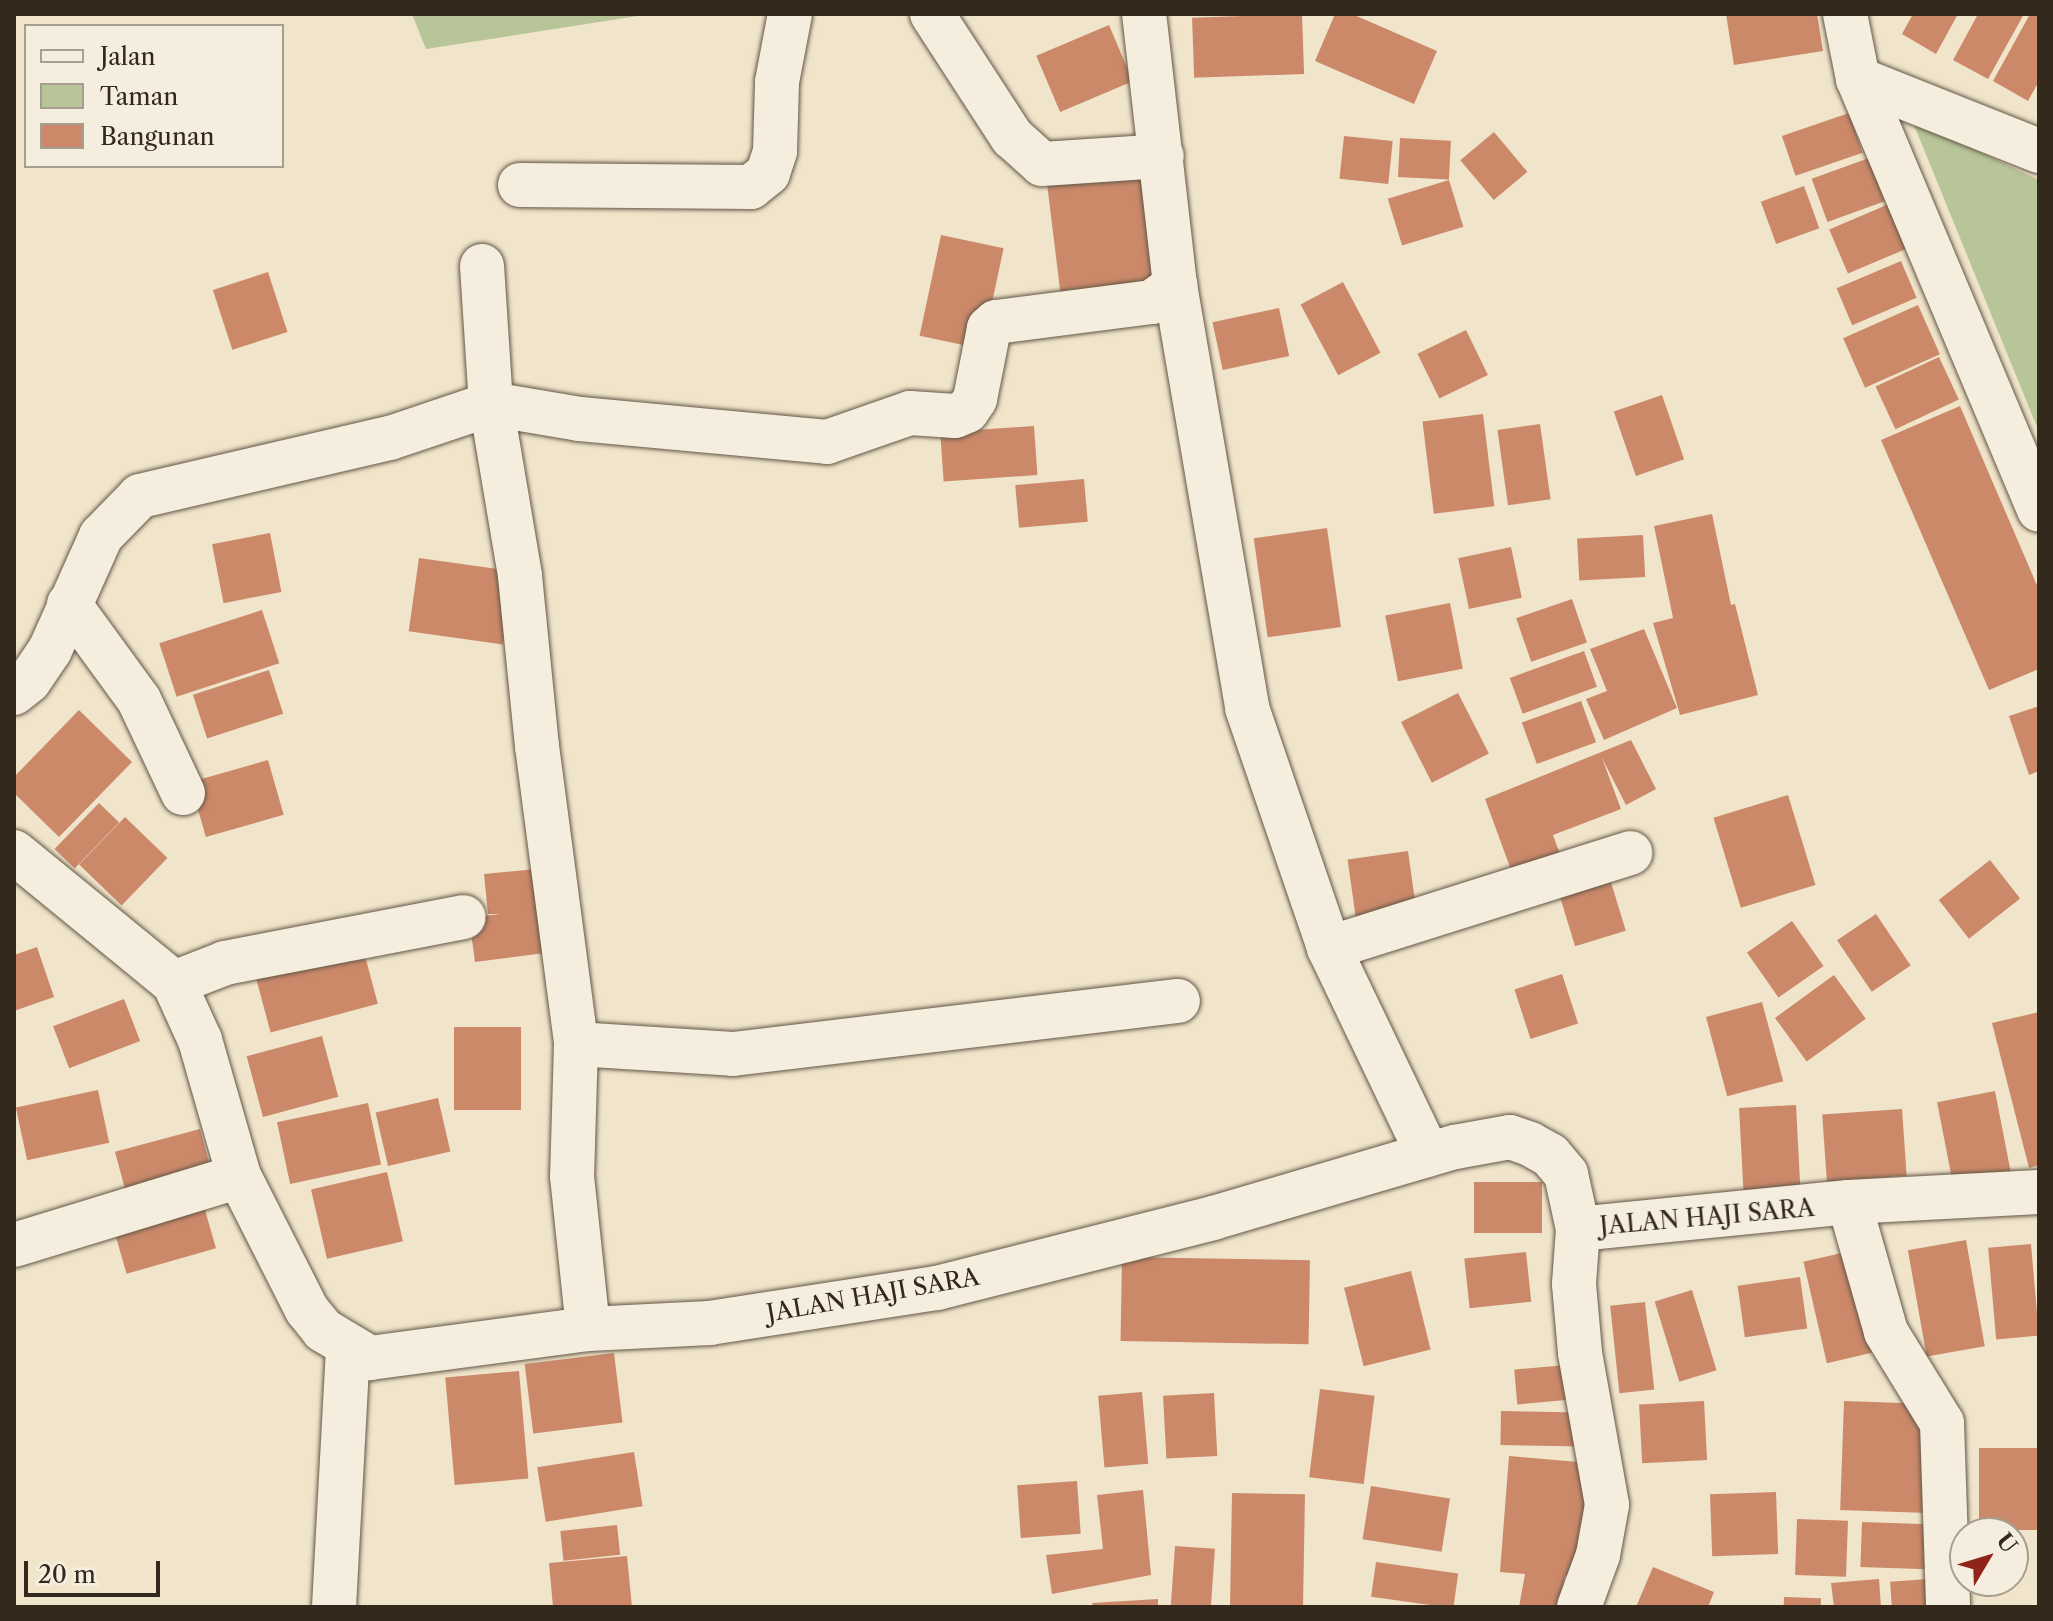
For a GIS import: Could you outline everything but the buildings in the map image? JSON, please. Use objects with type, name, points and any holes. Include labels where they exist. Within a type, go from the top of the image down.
[{"type":"street","points":[[520,185],[751,187],[768,173],[775,151],[777,82],[790,14]]},
{"type":"street","points":[[932,14],[1012,137],[1042,164],[1162,156]]},
{"type":"street","points":[[1144,14],[1175,285],[1247,708],[1329,948],[1428,1155]]},
{"type":"street","points":[[1845,14],[1858,79],[2039,510]]},
{"type":"street","points":[[1858,79],[2039,151]]},
{"type":"street","points":[[482,266],[491,404],[520,576],[537,746],[576,1044],[572,1176],[588,1329]]},
{"type":"street","points":[[14,693],[29,681],[50,650],[101,536],[140,496],[191,480],[390,438],[491,404],[580,419],[827,442],[910,413],[955,416],[967,411],[975,399],[989,328],[996,322],[1139,306],[1175,285]]},
{"type":"street","points":[[69,604],[139,700],[183,793]]},
{"type":"street","points":[[14,852],[174,983],[200,1040],[239,1176],[307,1310],[348,1349],[334,1607]]},
{"type":"street","points":[[1329,948],[1630,853]]},
{"type":"street","points":[[174,983],[225,963],[464,917]]},
{"type":"street","points":[[576,1044],[733,1054],[1178,1001]]},
{"type":"street","name":"JALAN HAJI SARA","points":[[348,1349],[387,1358],[588,1329],[710,1323],[937,1288],[1213,1218],[1428,1155],[1510,1137],[1550,1155],[1566,1174],[1578,1229],[1849,1202],[2039,1192]]},
{"type":"street","points":[[14,1245],[239,1176]]},
{"type":"street","points":[[1849,1202],[1886,1332],[1942,1423],[1948,1607]]},
{"type":"street","points":[[1578,1229],[1574,1284],[1580,1353],[1607,1505],[1598,1555],[1579,1607]]},
{"type":"green space","points":[[412,14],[650,14],[426,49]]},
{"type":"green space","points":[[1912,120],[2039,180],[2039,432]]}]
